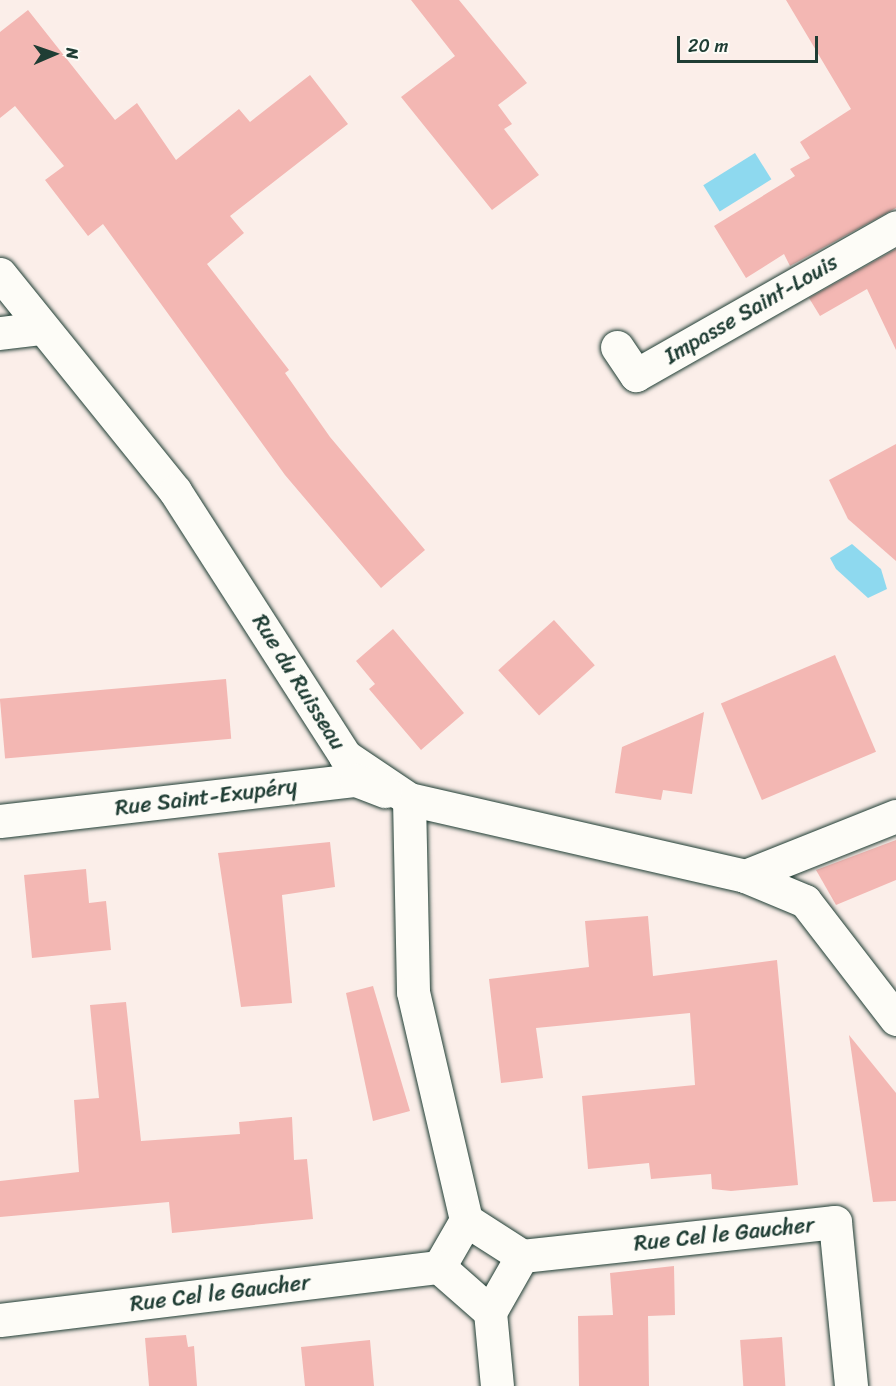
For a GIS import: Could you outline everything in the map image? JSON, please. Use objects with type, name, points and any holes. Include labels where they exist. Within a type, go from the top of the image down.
[{"type":"street","name":"Impasse Saint-Louis","points":[[617,347],[636,375],[896,227]]},
{"type":"street","name":"Rue du Ruisseau","points":[[0,274],[40,328],[175,490],[345,756],[409,799],[745,876],[805,901],[896,1019]]},
{"type":"street","points":[[0,333],[40,328]]},
{"type":"street","name":"Rue Saint-Exupéry","points":[[0,822],[356,780],[409,799]]},
{"type":"street","points":[[409,799],[413,993],[466,1220],[439,1267],[490,1312]]},
{"type":"street","points":[[745,876],[896,816]]},
{"type":"street","points":[[466,1220],[522,1256],[490,1312],[497,1386]]},
{"type":"street","name":"Rue Cel le Gaucher","points":[[522,1256],[835,1222],[851,1386]]},
{"type":"street","name":"Rue Cel le Gaucher","points":[[0,1320],[439,1267]]},
{"type":"water","points":[[755,153],[771,179],[720,212],[703,185]]},
{"type":"water","points":[[852,544],[881,569],[887,589],[868,598],[836,569],[830,558]]},
{"type":"building","points":[[411,0],[459,0],[527,83],[498,105],[512,124],[504,129],[539,175],[492,210],[401,97],[455,56]]},
{"type":"building","points":[[786,0],[896,0],[896,208],[790,266],[784,254],[746,278],[714,226],[795,176],[790,169],[810,158],[800,142],[851,109]]},
{"type":"building","points":[[28,10],[115,120],[137,103],[176,160],[239,109],[250,122],[310,75],[348,124],[230,216],[244,233],[207,264],[289,370],[285,373],[330,437],[425,550],[381,588],[285,475],[103,224],[88,236],[45,180],[64,166],[15,106],[0,118],[0,32]]},
{"type":"building","points":[[896,249],[896,350],[867,289],[820,316],[809,298]]},
{"type":"building","points":[[896,444],[896,561],[848,519],[829,480]]},
{"type":"building","points":[[554,620],[595,665],[539,716],[498,670]]},
{"type":"building","points":[[393,629],[464,713],[421,750],[369,689],[375,684],[356,661]]},
{"type":"building","points":[[835,655],[876,752],[762,800],[721,703]]},
{"type":"building","points":[[226,679],[231,739],[5,759],[0,699]]},
{"type":"building","points":[[704,712],[692,794],[663,790],[661,800],[615,793],[622,747]]},
{"type":"building","points":[[896,840],[896,880],[836,905],[816,870]]},
{"type":"building","points":[[330,842],[335,887],[282,895],[292,1003],[241,1007],[218,853]]},
{"type":"building","points":[[86,869],[89,903],[106,901],[111,950],[32,958],[24,875]]},
{"type":"building","points":[[648,916],[653,976],[777,960],[798,1185],[731,1191],[712,1189],[711,1174],[651,1179],[649,1163],[588,1169],[582,1096],[695,1085],[690,1013],[536,1028],[543,1078],[501,1083],[489,979],[589,967],[585,921]]},
{"type":"building","points":[[373,986],[410,1111],[373,1121],[346,993]]},
{"type":"building","points":[[126,1002],[141,1141],[240,1134],[239,1122],[292,1117],[294,1160],[307,1159],[313,1219],[172,1233],[169,1202],[0,1217],[0,1181],[79,1172],[74,1100],[99,1098],[90,1005]]},
{"type":"building","points":[[849,1035],[896,1093],[896,1201],[873,1202]]},
{"type":"building","points":[[674,1266],[675,1315],[648,1316],[649,1386],[579,1386],[578,1316],[613,1315],[610,1273]]},
{"type":"building","points":[[186,1335],[188,1347],[194,1346],[197,1386],[149,1386],[145,1338]]},
{"type":"building","points":[[782,1337],[785,1386],[743,1386],[740,1340]]},
{"type":"building","points":[[370,1340],[374,1386],[305,1386],[301,1347]]}]
